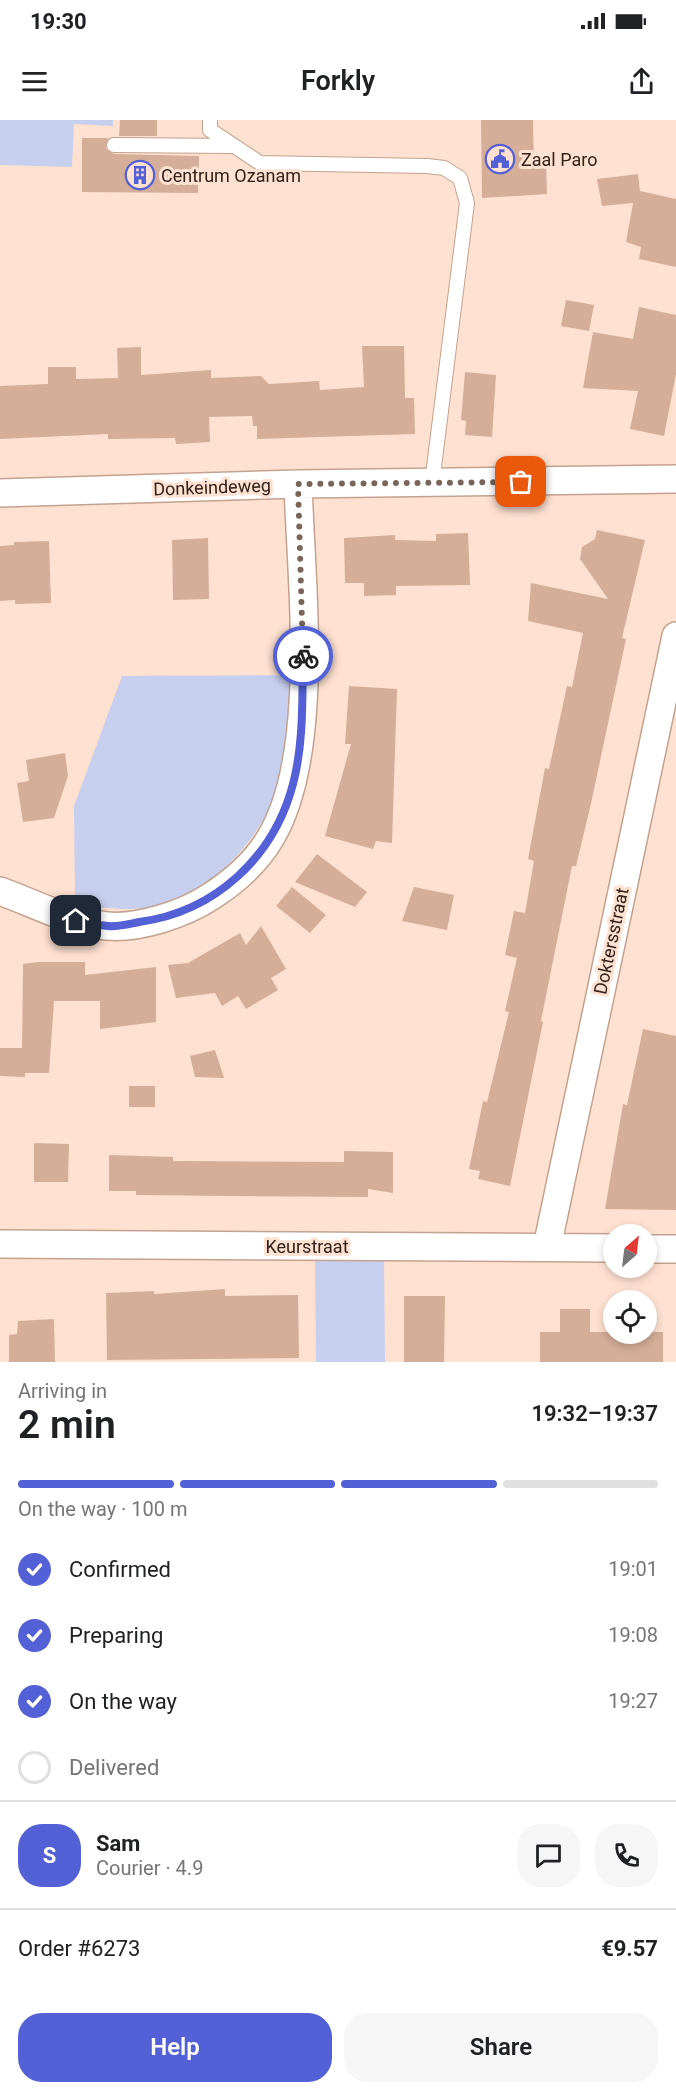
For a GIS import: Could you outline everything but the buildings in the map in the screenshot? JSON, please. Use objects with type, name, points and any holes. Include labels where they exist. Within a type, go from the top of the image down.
[{"type":"street","name":"Donkeindeweg","points":[[0,494],[298,484],[676,479]]},
{"type":"street","points":[[0,891],[76,921],[109,926],[151,921],[191,909],[232,883],[255,861],[272,836],[293,785],[299,750],[303,644],[298,484]]},
{"type":"street","name":"Doktersstraat","points":[[547,1247],[676,636]]},
{"type":"street","name":"Keurstraat","points":[[0,1244],[603,1248]]},
{"type":"street","points":[[657,1249],[676,1249]]},
{"type":"lane","points":[[210,120],[210,130],[260,163],[426,166],[444,168],[460,178],[467,203],[432,483]]},
{"type":"lane","points":[[114,145],[234,146]]},
{"type":"shaded area","points":[[0,120],[113,120],[113,126],[74,124],[72,167],[0,165]]},
{"type":"shaded area","points":[[292,675],[288,743],[281,780],[264,819],[236,857],[201,887],[162,905],[118,909],[75,903],[74,806],[122,676]]},
{"type":"shaded area","points":[[384,1255],[385,1362],[316,1362],[315,1257]]},
{"type":"way so far","points":[[303,656],[298,484],[521,482]]},
{"type":"place","name":"Zaal Paro","points":[[500,159]]},
{"type":"place","name":"Centrum Ozanam","points":[[140,175]]},
{"type":"route","points":[[76,921],[109,926],[151,921],[191,909],[232,883],[255,861],[272,836],[293,785],[302,712],[303,656]]}]
